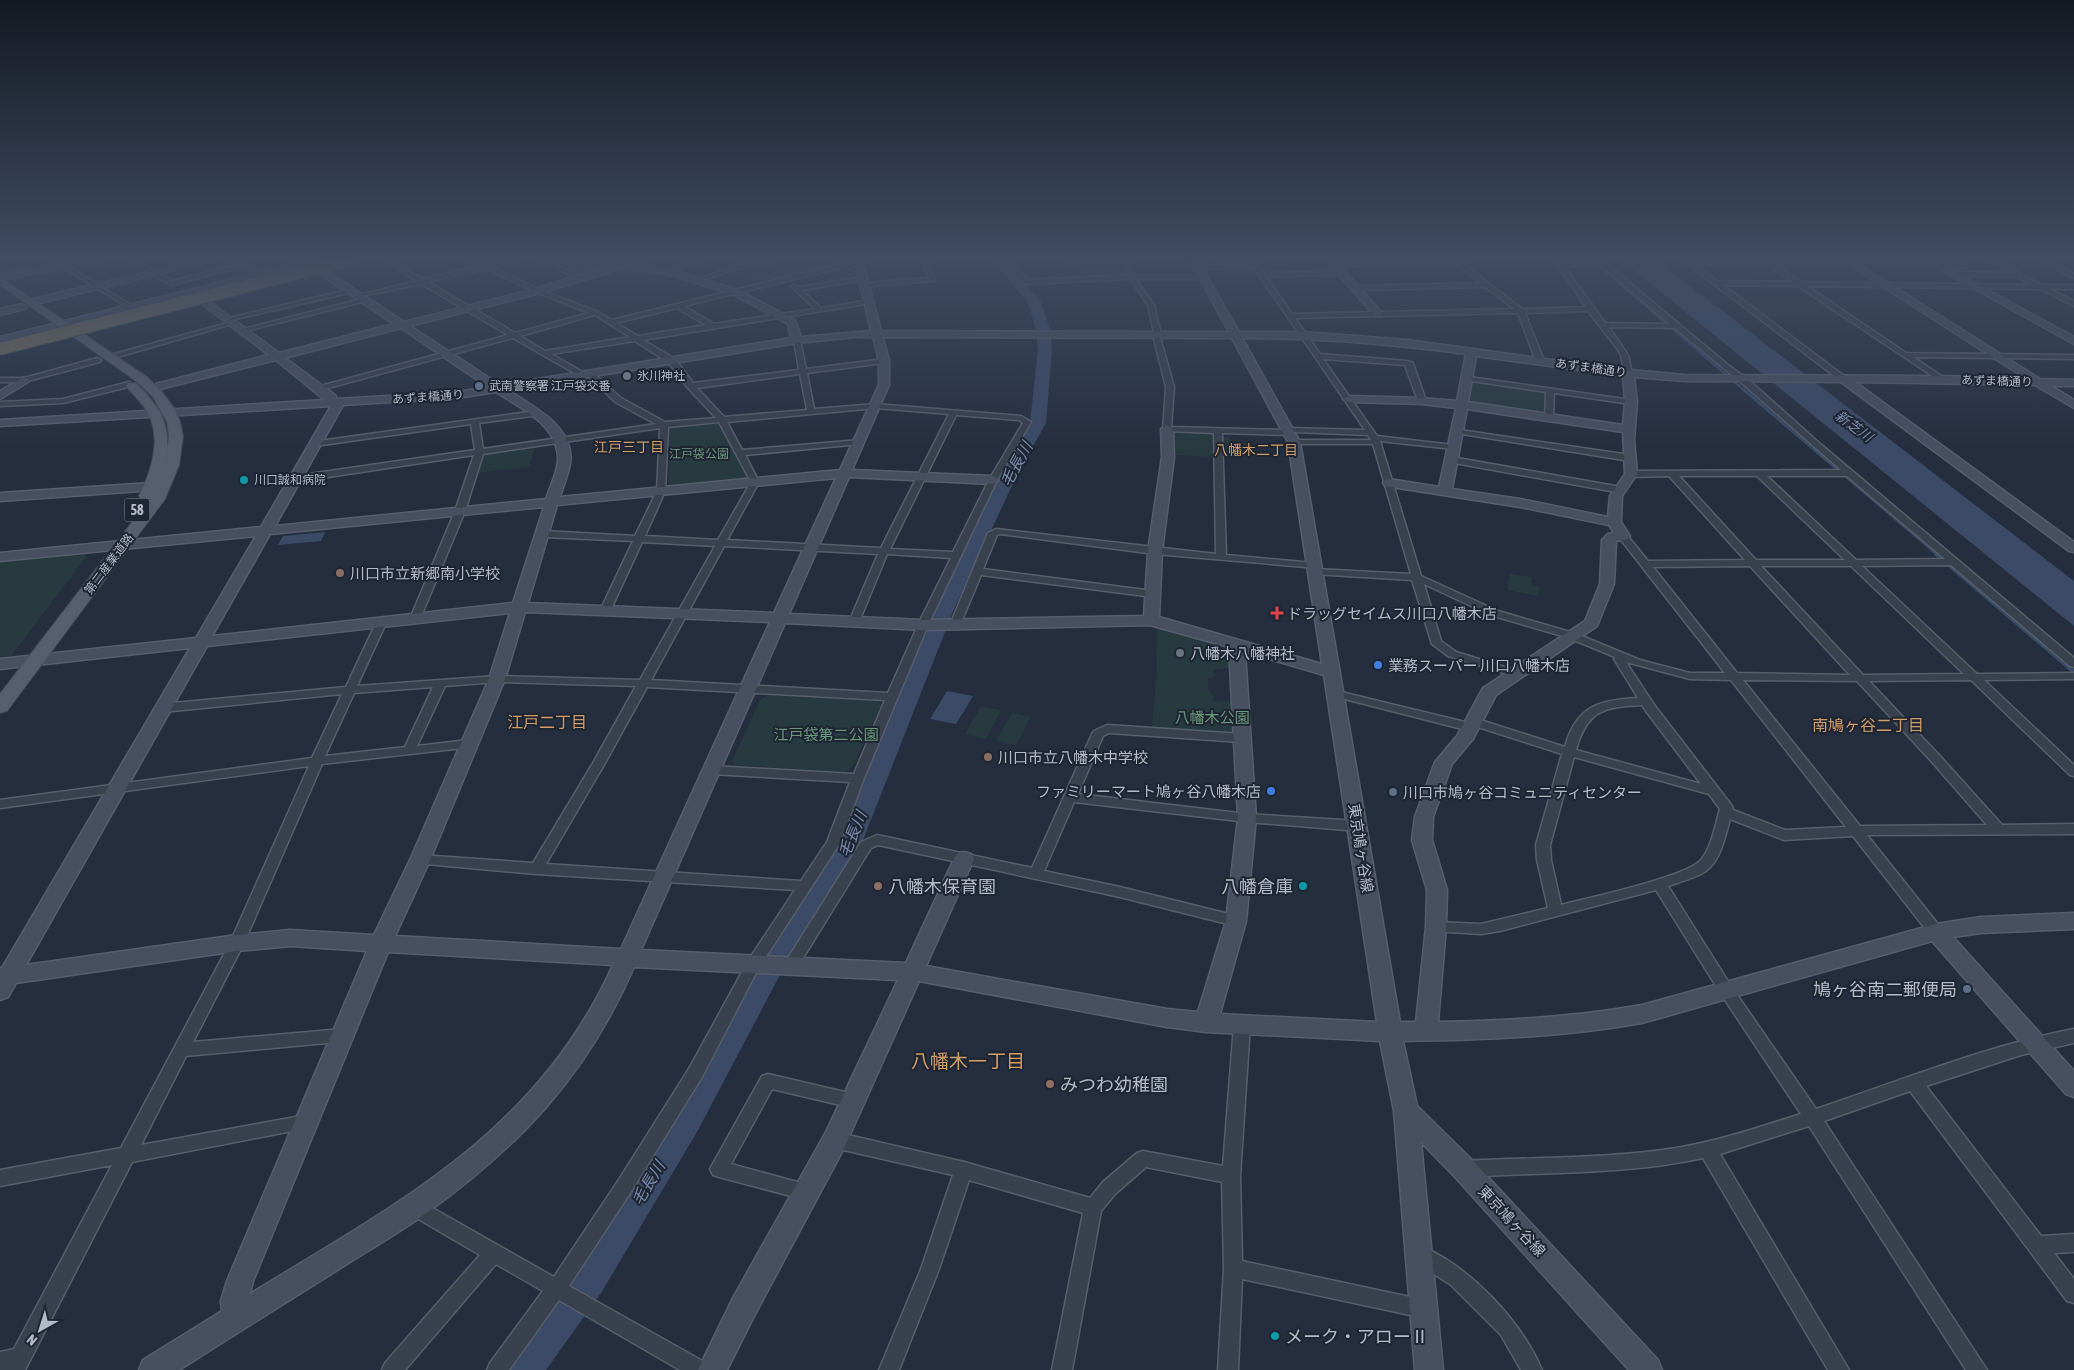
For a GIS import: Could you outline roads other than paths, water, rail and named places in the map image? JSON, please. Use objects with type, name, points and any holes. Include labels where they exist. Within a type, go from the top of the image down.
[{"type":"highway","points":[[0,341],[72,323]]},
{"type":"highway","points":[[0,350],[105,323]]},
{"type":"main road","name":"第二産業道路","points":[[0,708],[28,661],[118,545],[158,499],[170,473],[177,440],[152,388],[104,358],[54,323]]},
{"type":"main road","name":"第二産業道路","points":[[104,358],[129,384],[163,413]]},
{"type":"main road","name":"第二産業道路","points":[[118,545],[152,487],[158,462],[160,424],[163,413]]},
{"type":"main road","name":"第二産業道路","points":[[0,689],[28,661]]},
{"type":"street","points":[[0,350],[82,323]]},
{"type":"street","points":[[0,341],[90,323]]},
{"type":"street","points":[[234,324],[239,323]]},
{"type":"street","points":[[0,380],[24,380],[239,323]]},
{"type":"street","points":[[236,1318],[235,1301],[240,1281],[381,943],[420,860],[497,679],[564,462],[561,440],[547,421],[399,323]]},
{"type":"street","points":[[152,388],[410,323]]},
{"type":"street","points":[[493,323],[544,353],[588,375],[618,400],[664,425]]},
{"type":"street","points":[[320,389],[562,323]]},
{"type":"street","points":[[613,323],[672,361],[690,386],[722,420],[755,482]]},
{"type":"street","points":[[707,323],[712,326]]},
{"type":"street","points":[[544,353],[733,323]]},
{"type":"street","points":[[792,323],[811,412]]},
{"type":"street","points":[[153,1370],[414,1207],[462,1172],[508,1132],[538,1101],[564,1070],[589,1034],[610,997],[665,877],[876,406],[884,385],[884,361],[874,323]]},
{"type":"street","points":[[1151,620],[1156,551],[1168,456],[1170,387],[1155,323]]},
{"type":"street","name":"東京鳩ヶ谷線","points":[[1228,323],[1291,435],[1337,694],[1390,1032],[1406,1111],[1464,1169],[1648,1370]]},
{"type":"street","points":[[1295,323],[1349,399],[1374,438],[1436,642],[1452,654],[1517,674]]},
{"type":"street","points":[[1525,323],[1540,361]]},
{"type":"street","points":[[1673,323],[1746,379],[1850,474],[2074,664]]},
{"type":"street","points":[[1770,323],[1949,458],[2074,548]]},
{"type":"street","points":[[1857,323],[1940,379]]},
{"type":"street","points":[[1944,323],[2074,405]]},
{"type":"street","points":[[2041,323],[2074,341]]},
{"type":"street","points":[[3,982],[315,444],[335,403],[331,397],[234,324]]},
{"type":"street","points":[[1603,325],[1677,326]]},
{"type":"street","points":[[1603,325],[1622,350],[1628,364],[1631,402],[1628,429],[1630,474],[1614,503],[1614,522],[1623,536],[1936,932],[2074,1087]]},
{"type":"street","name":"あずま橋通り","points":[[0,423],[457,395],[842,334],[1303,335],[1382,340],[1628,373],[1685,378],[1940,379],[2074,383]]},
{"type":"street","points":[[1446,491],[1472,352]]},
{"type":"street","points":[[1905,355],[2074,357]]},
{"type":"street","points":[[1318,356],[1407,363],[1410,365],[1422,401]]},
{"type":"street","points":[[690,386],[884,361]]},
{"type":"street","points":[[1466,378],[1631,402]]},
{"type":"street","points":[[0,396],[24,380]]},
{"type":"street","points":[[0,404],[63,401],[129,384]]},
{"type":"street","points":[[1549,418],[1550,390]]},
{"type":"street","points":[[1349,399],[1422,401],[1462,405],[1628,429]]},
{"type":"street","points":[[295,478],[664,425],[876,406],[1022,418],[1027,422],[993,480],[924,625],[858,778],[833,843],[753,965],[696,1072],[626,1184],[557,1288],[497,1370]]},
{"type":"street","points":[[854,622],[884,551],[954,412]]},
{"type":"street","points":[[315,444],[536,413]]},
{"type":"street","points":[[415,619],[460,511],[479,452],[475,422]]},
{"type":"street","points":[[606,609],[640,540],[661,491],[664,425]]},
{"type":"street","points":[[1168,429],[1374,438]]},
{"type":"street","points":[[1291,435],[1328,430],[1374,438],[1453,447]]},
{"type":"street","points":[[1218,431],[1221,557]]},
{"type":"street","points":[[1456,431],[1630,458]]},
{"type":"street","points":[[741,453],[860,442]]},
{"type":"street","points":[[1452,460],[1621,490]]},
{"type":"street","points":[[0,557],[844,474],[993,480]]},
{"type":"street","points":[[1630,474],[1850,474]]},
{"type":"street","points":[[1672,474],[1998,829]]},
{"type":"street","points":[[1760,474],[2074,772]]},
{"type":"street","points":[[536,869],[644,683],[755,482]]},
{"type":"street","points":[[1389,483],[1446,491],[1614,522]]},
{"type":"street","points":[[0,496],[152,487]]},
{"type":"street","points":[[955,625],[992,533],[999,531],[1315,569],[1416,577],[1494,613],[1573,636],[1677,674],[1736,678],[2074,676]]},
{"type":"street","points":[[543,534],[957,555]]},
{"type":"street","points":[[1426,1032],[1436,927],[1437,890],[1422,840],[1424,817],[1444,762],[1464,739],[1489,692],[1592,623],[1607,584],[1609,540],[1613,536],[1623,536]]},
{"type":"street","points":[[1645,564],[1954,562]]},
{"type":"street","points":[[976,571],[1153,594]]},
{"type":"street","points":[[0,664],[520,608],[606,609],[924,625],[1151,620],[1332,672]]},
{"type":"street","points":[[0,1362],[17,1364],[237,942],[349,690],[381,623]]},
{"type":"street","points":[[1206,1023],[1236,921],[1247,818],[1237,644]]},
{"type":"street","points":[[1436,927],[1481,928],[1500,926],[1659,884],[1698,870],[1706,864],[1714,851],[1727,809],[1645,701],[1618,659],[1621,655]]},
{"type":"street","points":[[163,708],[349,690],[497,679],[644,683],[894,697]]},
{"type":"street","points":[[408,751],[441,683]]},
{"type":"street","points":[[1337,694],[1472,724],[1712,790]]},
{"type":"street","points":[[1556,912],[1544,860],[1543,845],[1575,731],[1586,716],[1606,705],[1645,701]]},
{"type":"street","points":[[1036,874],[1098,734],[1107,729],[1241,738]]},
{"type":"street","points":[[0,804],[317,761],[468,744]]},
{"type":"street","points":[[712,770],[858,778]]},
{"type":"street","points":[[1070,797],[1247,818],[1358,826]]},
{"type":"street","points":[[1727,813],[1784,835],[1857,831],[2074,829]]},
{"type":"street","points":[[790,967],[866,845],[877,840],[1120,892],[1236,921]]},
{"type":"street","points":[[712,1370],[743,1308],[835,1140],[964,859]]},
{"type":"street","points":[[420,860],[804,886]]},
{"type":"street","points":[[1659,884],[1726,990],[1977,1370]]},
{"type":"street","points":[[3,982],[237,942],[290,938],[753,965],[913,972],[1206,1023],[1242,1026],[1426,1032],[1518,1029],[1596,1022],[1642,1014],[1936,932],[1981,925],[2074,921]]},
{"type":"street","points":[[1228,1370],[1233,1268],[1231,1176],[1242,1026]]},
{"type":"street","points":[[180,1050],[342,1036]]},
{"type":"street","points":[[1464,1169],[1597,1164],[1654,1159],[1708,1150],[1812,1118],[1913,1082],[2036,1044],[2074,1036]]},
{"type":"street","points":[[806,1192],[719,1169],[768,1080],[853,1101]]},
{"type":"street","points":[[1913,1082],[2074,1294]]},
{"type":"street","points":[[1406,1111],[1429,1370]]},
{"type":"street","points":[[0,1178],[307,1122]]},
{"type":"street","points":[[835,1140],[964,1170],[1093,1207]]},
{"type":"street","points":[[1708,1150],[1839,1370]]},
{"type":"street","points":[[1062,1370],[1093,1207],[1109,1188],[1144,1159],[1231,1176]]},
{"type":"street","points":[[889,1370],[930,1269],[964,1170]]},
{"type":"street","points":[[414,1207],[699,1370]]},
{"type":"street","points":[[2036,1245],[2074,1243]]},
{"type":"street","points":[[392,1370],[494,1252]]},
{"type":"street","points":[[1420,1255],[1458,1278],[1508,1328],[1532,1370]]},
{"type":"street","points":[[1233,1268],[1425,1310]]},
{"type":"water","name":"新芝川","points":[[1699,323],[1738,323],[2074,581],[2074,626]]},
{"type":"water","points":[[325,532],[321,541],[278,545],[283,536]]},
{"type":"water","points":[[947,691],[973,696],[956,724],[930,719]]},
{"type":"waterway","name":"毛長川","points":[[522,1370],[588,1280],[685,1122],[780,948],[843,858],[944,609],[1010,471],[1038,423],[1045,349],[1041,323]]},
{"type":"waterway","points":[[1666,323],[1744,390]]},
{"type":"waterway","points":[[1743,389],[1938,555]]},
{"type":"waterway","points":[[1936,554],[2074,672]]},
{"type":"place","name":"氷川神社","points":[[627,376]]},
{"type":"place","name":"武南警察署 江戸袋交番","points":[[479,386]]},
{"type":"place","name":"川口誠和病院","points":[[244,480]]},
{"type":"place","name":"川口市立新郷南小学校","points":[[340,573]]},
{"type":"place","name":"ドラッグセイムス川口八幡木店","points":[[1277,613]]},
{"type":"place","name":"八幡木八幡神社","points":[[1180,653]]},
{"type":"place","name":"業務スーパー 川口八幡木店","points":[[1378,665]]},
{"type":"place","name":"川口市立八幡木中学校","points":[[988,757]]},
{"type":"place","name":"ファミリーマート鳩ヶ谷八幡木店","points":[[1271,791]]},
{"type":"place","name":"川口市鳩ヶ谷コミュニティセンター","points":[[1393,792]]},
{"type":"place","name":"八幡木保育園","points":[[878,886]]},
{"type":"place","name":"八幡倉庫","points":[[1303,886]]},
{"type":"place","name":"鳩ヶ谷南二郵便局","points":[[1967,989]]},
{"type":"place","name":"みつわ幼稚園","points":[[1050,1084]]},
{"type":"place","name":"メーク・アローⅡ","points":[[1275,1336]]},
{"type":"district","name":"江戸三丁目","points":[[629,447]]},
{"type":"district","name":"八幡木二丁目","points":[[1256,450]]},
{"type":"district","name":"江戸二丁目","points":[[547,722]]},
{"type":"district","name":"南鳩ヶ谷二丁目","points":[[1868,725]]},
{"type":"district","name":"八幡木一丁目","points":[[968,1061]]},
{"type":"park label","name":"江戸袋公園","points":[[699,454]]},
{"type":"park label","name":"八幡木公園","points":[[1212,717]]},
{"type":"park label","name":"江戸袋第二公園","points":[[826,734]]}]
